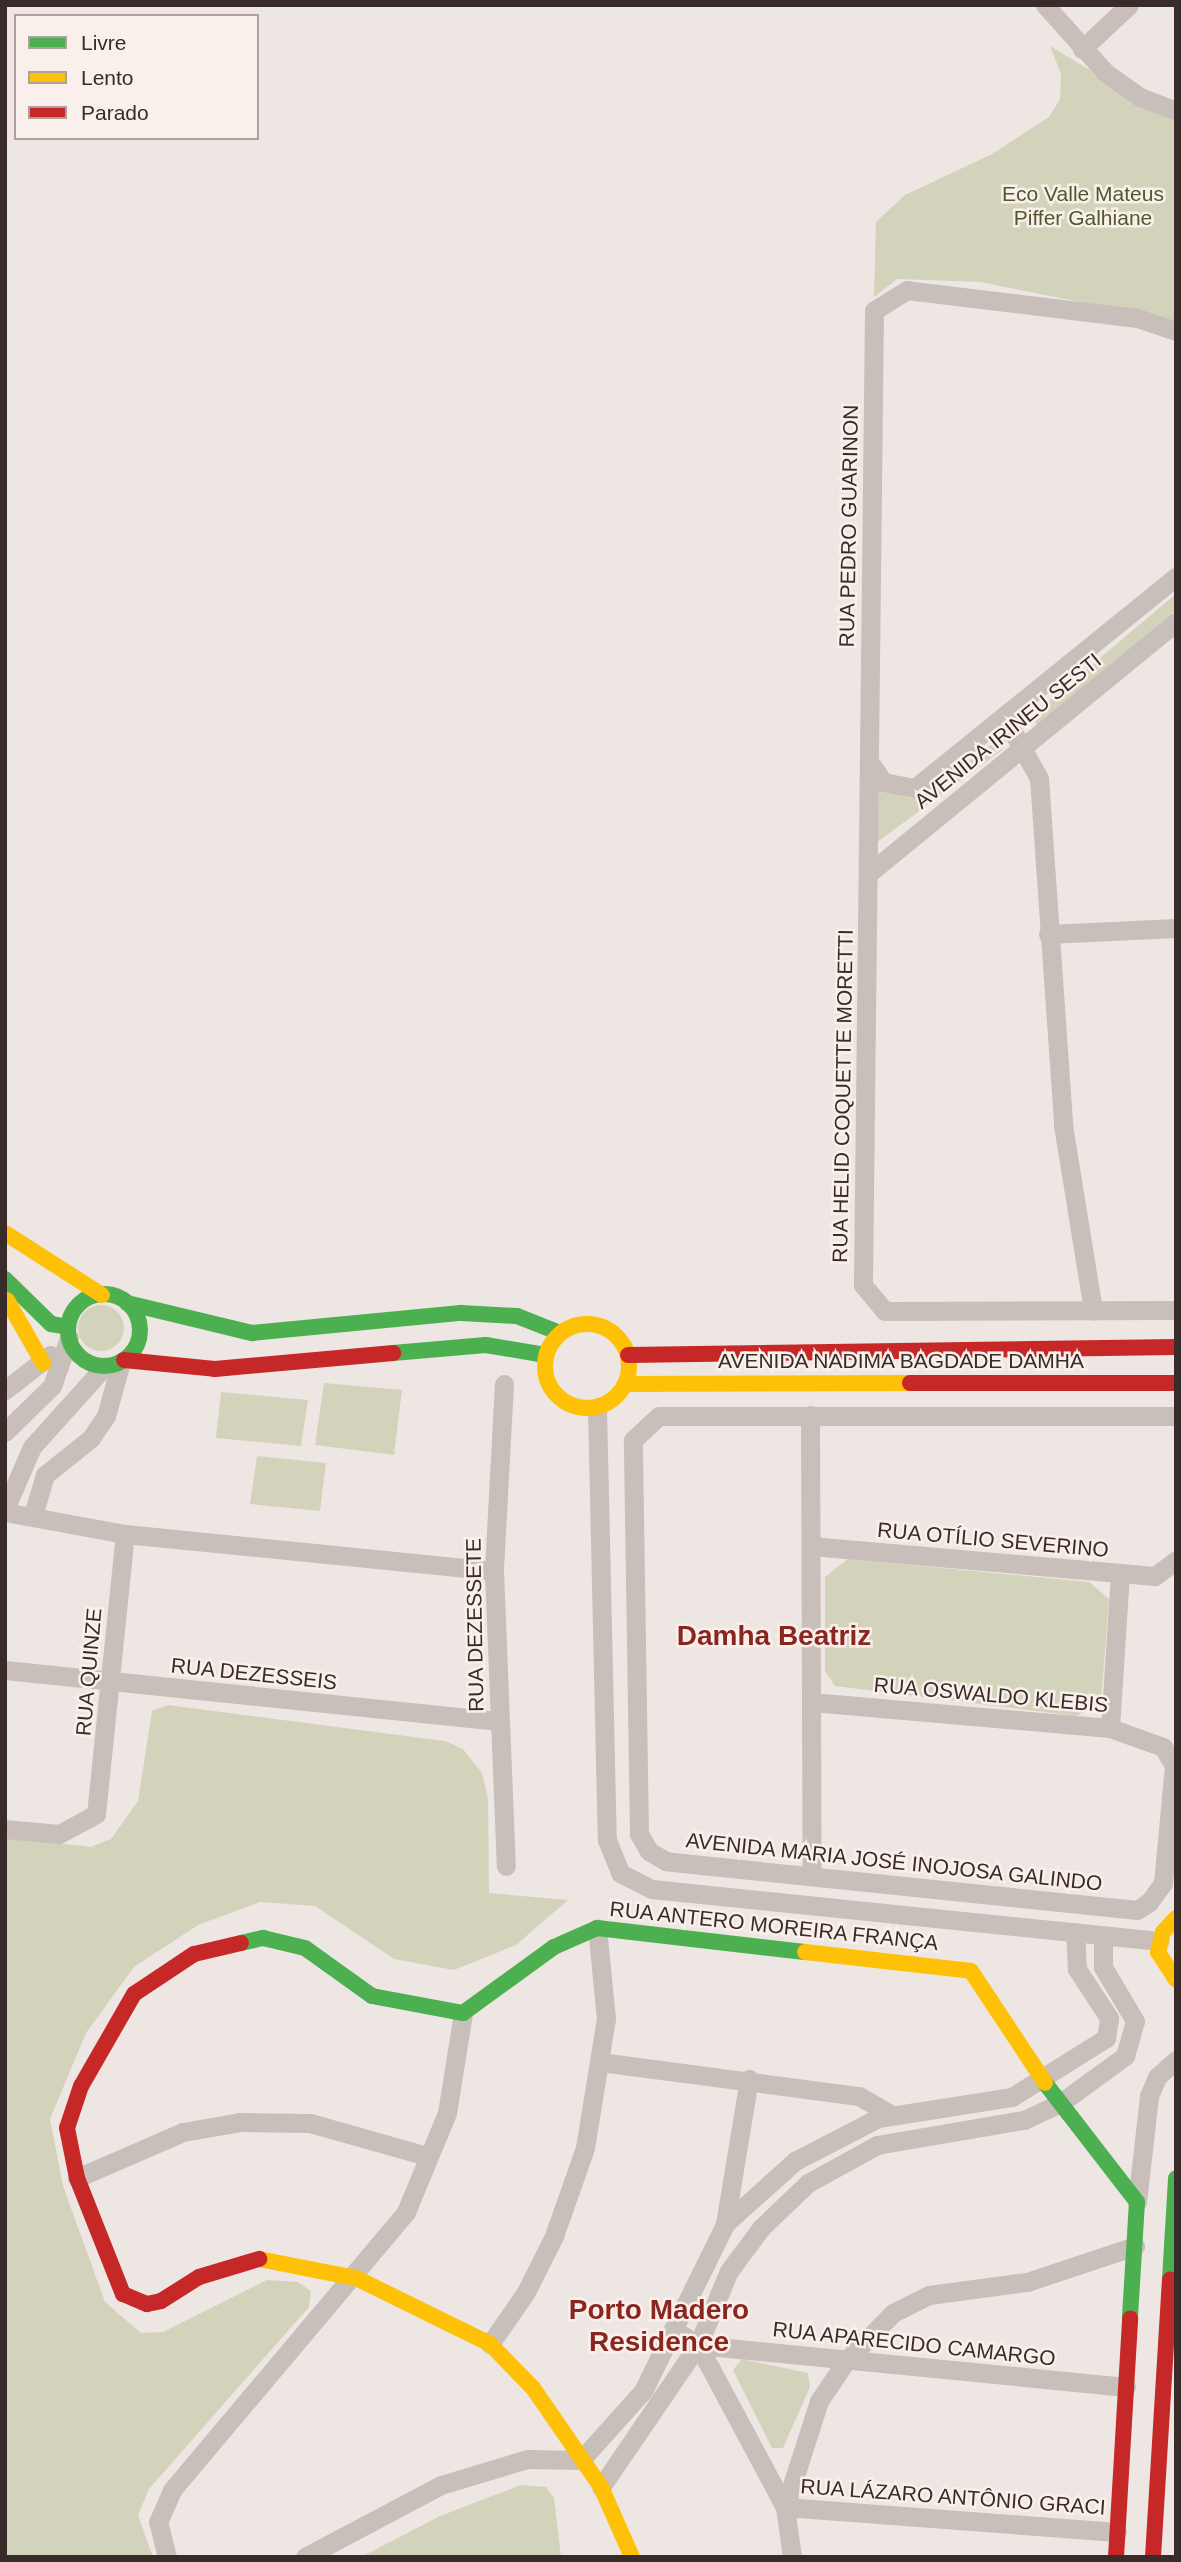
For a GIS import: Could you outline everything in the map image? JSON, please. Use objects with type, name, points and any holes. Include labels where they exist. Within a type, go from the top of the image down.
[{"type":"street","points":[[1045,5],[1082,49],[1140,97],[1176,111]]},
{"type":"street","points":[[1082,49],[1129,5]]},
{"type":"street","name":"RUA PEDRO GUARINON","points":[[868,874],[874,311],[888,298],[907,290],[1073,309],[1176,331]]},
{"type":"street","name":"AVENIDA IRINEU SESTI","points":[[869,761],[883,782],[915,788],[1176,577]]},
{"type":"street","name":"AVENIDA IRINEU SESTI","points":[[868,874],[1176,622]]},
{"type":"street","points":[[1004,716],[1024,747],[1039,778],[1063,1125],[1093,1311],[1176,1310]]},
{"type":"street","name":"RUA HELID COQUETTE MORETTI","points":[[868,874],[863,1285],[885,1311],[1093,1311]]},
{"type":"street","points":[[1048,934],[1176,928]]},
{"type":"street","points":[[5,1233],[102,1294],[204,1326],[252,1333],[461,1313],[517,1316],[560,1333],[600,1325],[628,1355],[625,1384],[597,1408],[568,1405],[556,1396],[546,1377],[545,1355],[560,1333]]},
{"type":"street","points":[[5,1279],[51,1324],[68,1332],[82,1359],[215,1369],[486,1345],[545,1355]]},
{"type":"street","points":[[5,1432],[50,1369],[79,1304],[102,1294]]},
{"type":"street","points":[[5,1297],[50,1369],[84,1394]]},
{"type":"street","points":[[127,1303],[139,1339],[32,1447],[5,1510],[125,1534],[494,1571]]},
{"type":"street","name":"AVENIDA NADIMA BAGDADE DAMHA","points":[[628,1355],[1176,1347]]},
{"type":"street","points":[[33,1515],[45,1475],[91,1438],[106,1416],[117,1363]]},
{"type":"street","points":[[5,1390],[50,1369]]},
{"type":"street","name":"RUA DEZESSETE","points":[[504,1384],[494,1571],[506,1866]]},
{"type":"street","name":"AVENIDA NADIMA BAGDADE DAMHA","points":[[625,1384],[1176,1384]]},
{"type":"street","points":[[597,1408],[607,1840],[620,1873],[652,1889],[1159,1941]]},
{"type":"street","points":[[812,1876],[810,1415],[1176,1416]]},
{"type":"street","name":"AVENIDA MARIA JOSÉ INOJOSA GALINDO","points":[[810,1415],[659,1416],[645,1424],[633,1440],[639,1834],[666,1861],[1137,1910],[1149,1902]]},
{"type":"street","name":"RUA QUINZE","points":[[5,1829],[60,1835],[96,1814],[125,1534]]},
{"type":"street","name":"RUA OTÍLIO SEVERINO","points":[[811,1546],[1155,1576],[1172,1564]]},
{"type":"street","points":[[1110,1728],[1121,1574]]},
{"type":"street","name":"RUA DEZESSEIS","points":[[5,1670],[499,1721]]},
{"type":"street","name":"RUA OSWALDO KLEBIS","points":[[812,1702],[1110,1728],[1163,1747],[1174,1765],[1164,1870],[1149,1902]]},
{"type":"street","points":[[1175,1980],[1161,1963],[1159,1941],[1176,1918]]},
{"type":"street","points":[[491,2344],[526,2292],[563,2211],[585,2148],[600,2063],[606,1990],[597,1928]]},
{"type":"street","name":"RUA ANTERO MOREIRA FRANÇA","points":[[463,2013],[554,1947],[597,1928],[965,1968],[1059,2104],[1138,2202]]},
{"type":"street","points":[[1075,1932],[1075,1964],[1106,2010],[1109,2031]]},
{"type":"street","points":[[601,2487],[698,2345],[729,2271],[761,2228],[808,2183],[877,2145],[999,2127],[1059,2104],[1119,2061],[1134,2035],[1131,2006],[1102,1963],[1104,1935]]},
{"type":"street","points":[[167,2557],[158,2522],[172,2490],[356,2278],[407,2213],[453,2087],[463,2013],[372,1996],[296,1944],[263,1938],[194,1954],[134,1994],[81,2086],[66,2128],[77,2178],[116,2282],[134,2301],[161,2301],[199,2277],[256,2259],[356,2278],[491,2344],[533,2388],[601,2487],[632,2557]]},
{"type":"street","points":[[725,2224],[803,2155],[890,2114],[991,2104],[1042,2078],[1109,2031],[1134,2035]]},
{"type":"street","points":[[1116,2557],[1138,2202],[1149,2096],[1157,2077],[1176,2060]]},
{"type":"street","points":[[600,2063],[749,2079],[869,2098],[890,2114]]},
{"type":"street","points":[[305,2557],[441,2485],[527,2459],[581,2460],[643,2391],[725,2224],[749,2079]]},
{"type":"street","points":[[77,2178],[183,2132],[241,2122],[310,2123],[427,2156]]},
{"type":"street","points":[[1153,2557],[1176,2178]]},
{"type":"street","points":[[785,2507],[819,2401],[846,2361],[893,2313],[929,2295],[1027,2282],[1135,2246]]},
{"type":"street","points":[[673,2329],[698,2345],[785,2507],[792,2557]]},
{"type":"street","name":"RUA APARECIDO CAMARGO","points":[[698,2345],[1126,2387]]},
{"type":"street","name":"RUA LÁZARO ANTÔNIO GRACI","points":[[785,2507],[1117,2532]]},
{"type":"green space","name":"Eco Valle Mateus Piffer Galhiane","points":[[1050,46],[1176,122],[1176,321],[980,282],[897,279],[874,297],[876,222],[905,195],[992,154],[1049,117],[1060,99],[1061,74]]},
{"type":"green space","points":[[1176,594],[1176,610],[1039,727],[1031,716]]},
{"type":"green space","points":[[999,739],[1007,741],[1002,750],[876,843],[877,789],[911,798],[928,791]]},
{"type":"green space","points":[[101,1305],[118,1311],[124,1328],[118,1345],[101,1351],[84,1345],[78,1328],[84,1311]]},
{"type":"green space","points":[[324,1383],[402,1390],[394,1455],[315,1445]]},
{"type":"green space","points":[[221,1392],[308,1400],[301,1446],[216,1438]]},
{"type":"green space","points":[[257,1456],[326,1463],[320,1511],[250,1504]]},
{"type":"green space","points":[[848,1559],[1089,1582],[1109,1599],[1101,1702],[1077,1716],[835,1686],[825,1671],[825,1577]]},
{"type":"green space","points":[[168,1705],[445,1741],[463,1749],[482,1773],[488,1799],[489,1893],[568,1900],[516,1945],[454,1970],[394,1959],[315,1906],[260,1902],[198,1925],[134,1967],[86,2033],[50,2119],[63,2186],[105,2302],[141,2333],[163,2332],[267,2280],[298,2282],[311,2291],[309,2307],[149,2489],[138,2515],[153,2557],[5,2557],[5,1837],[91,1847],[111,1839],[138,1801],[152,1711]]},
{"type":"green space","points":[[742,2359],[808,2373],[810,2387],[783,2448],[772,2448],[733,2370]]},
{"type":"green space","points":[[521,2485],[546,2487],[554,2498],[561,2557],[361,2557],[440,2516]]},
{"type":"traffic: fast","points":[[5,1279],[51,1324],[68,1327]]},
{"type":"traffic: fast","points":[[104,1294],[124,1300],[134,1310],[140,1330],[134,1350],[124,1360],[104,1366],[84,1360],[74,1350],[68,1330],[74,1310],[84,1300],[104,1294]]},
{"type":"traffic: fast","points":[[127,1303],[252,1333],[461,1313],[517,1316],[560,1333]]},
{"type":"traffic: fast","points":[[393,1353],[486,1345],[545,1355]]},
{"type":"traffic: fast","points":[[241,1943],[263,1938],[305,1948],[372,1996],[463,2013],[554,1947],[597,1928],[805,1952]]},
{"type":"traffic: fast","points":[[1045,2083],[1137,2202],[1130,2318]]},
{"type":"traffic: fast","points":[[1170,2280],[1176,2178]]},
{"type":"traffic: slow","points":[[5,1233],[102,1295]]},
{"type":"traffic: slow","points":[[7,1300],[43,1363]]},
{"type":"traffic: slow","points":[[579,1324],[595,1324],[611,1331],[622,1342],[629,1358],[629,1366],[626,1382],[617,1396],[595,1408],[579,1408],[563,1401],[552,1390],[545,1374],[545,1358],[552,1342],[563,1331],[579,1324]]},
{"type":"traffic: slow","points":[[625,1384],[910,1383]]},
{"type":"traffic: slow","points":[[1176,1918],[1163,1932],[1158,1952],[1176,1980]]},
{"type":"traffic: slow","points":[[805,1952],[971,1971],[1045,2083]]},
{"type":"traffic: slow","points":[[259,2259],[356,2278],[490,2344],[533,2388],[601,2487],[632,2557]]},
{"type":"traffic: jam","points":[[628,1355],[1176,1347]]},
{"type":"traffic: jam","points":[[124,1360],[215,1369],[393,1353]]},
{"type":"traffic: jam","points":[[910,1383],[1176,1383]]},
{"type":"traffic: jam","points":[[241,1943],[194,1954],[134,1994],[81,2086],[67,2128],[77,2178],[123,2294],[147,2304],[161,2301],[199,2277],[259,2259]]},
{"type":"traffic: jam","points":[[1153,2557],[1170,2280]]},
{"type":"traffic: jam","points":[[1116,2557],[1130,2318]]},
{"type":"district","name":"Damha Beatriz","points":[[774,1636]]},
{"type":"district","name":"Porto Madero Residence","points":[[659,2326]]}]
